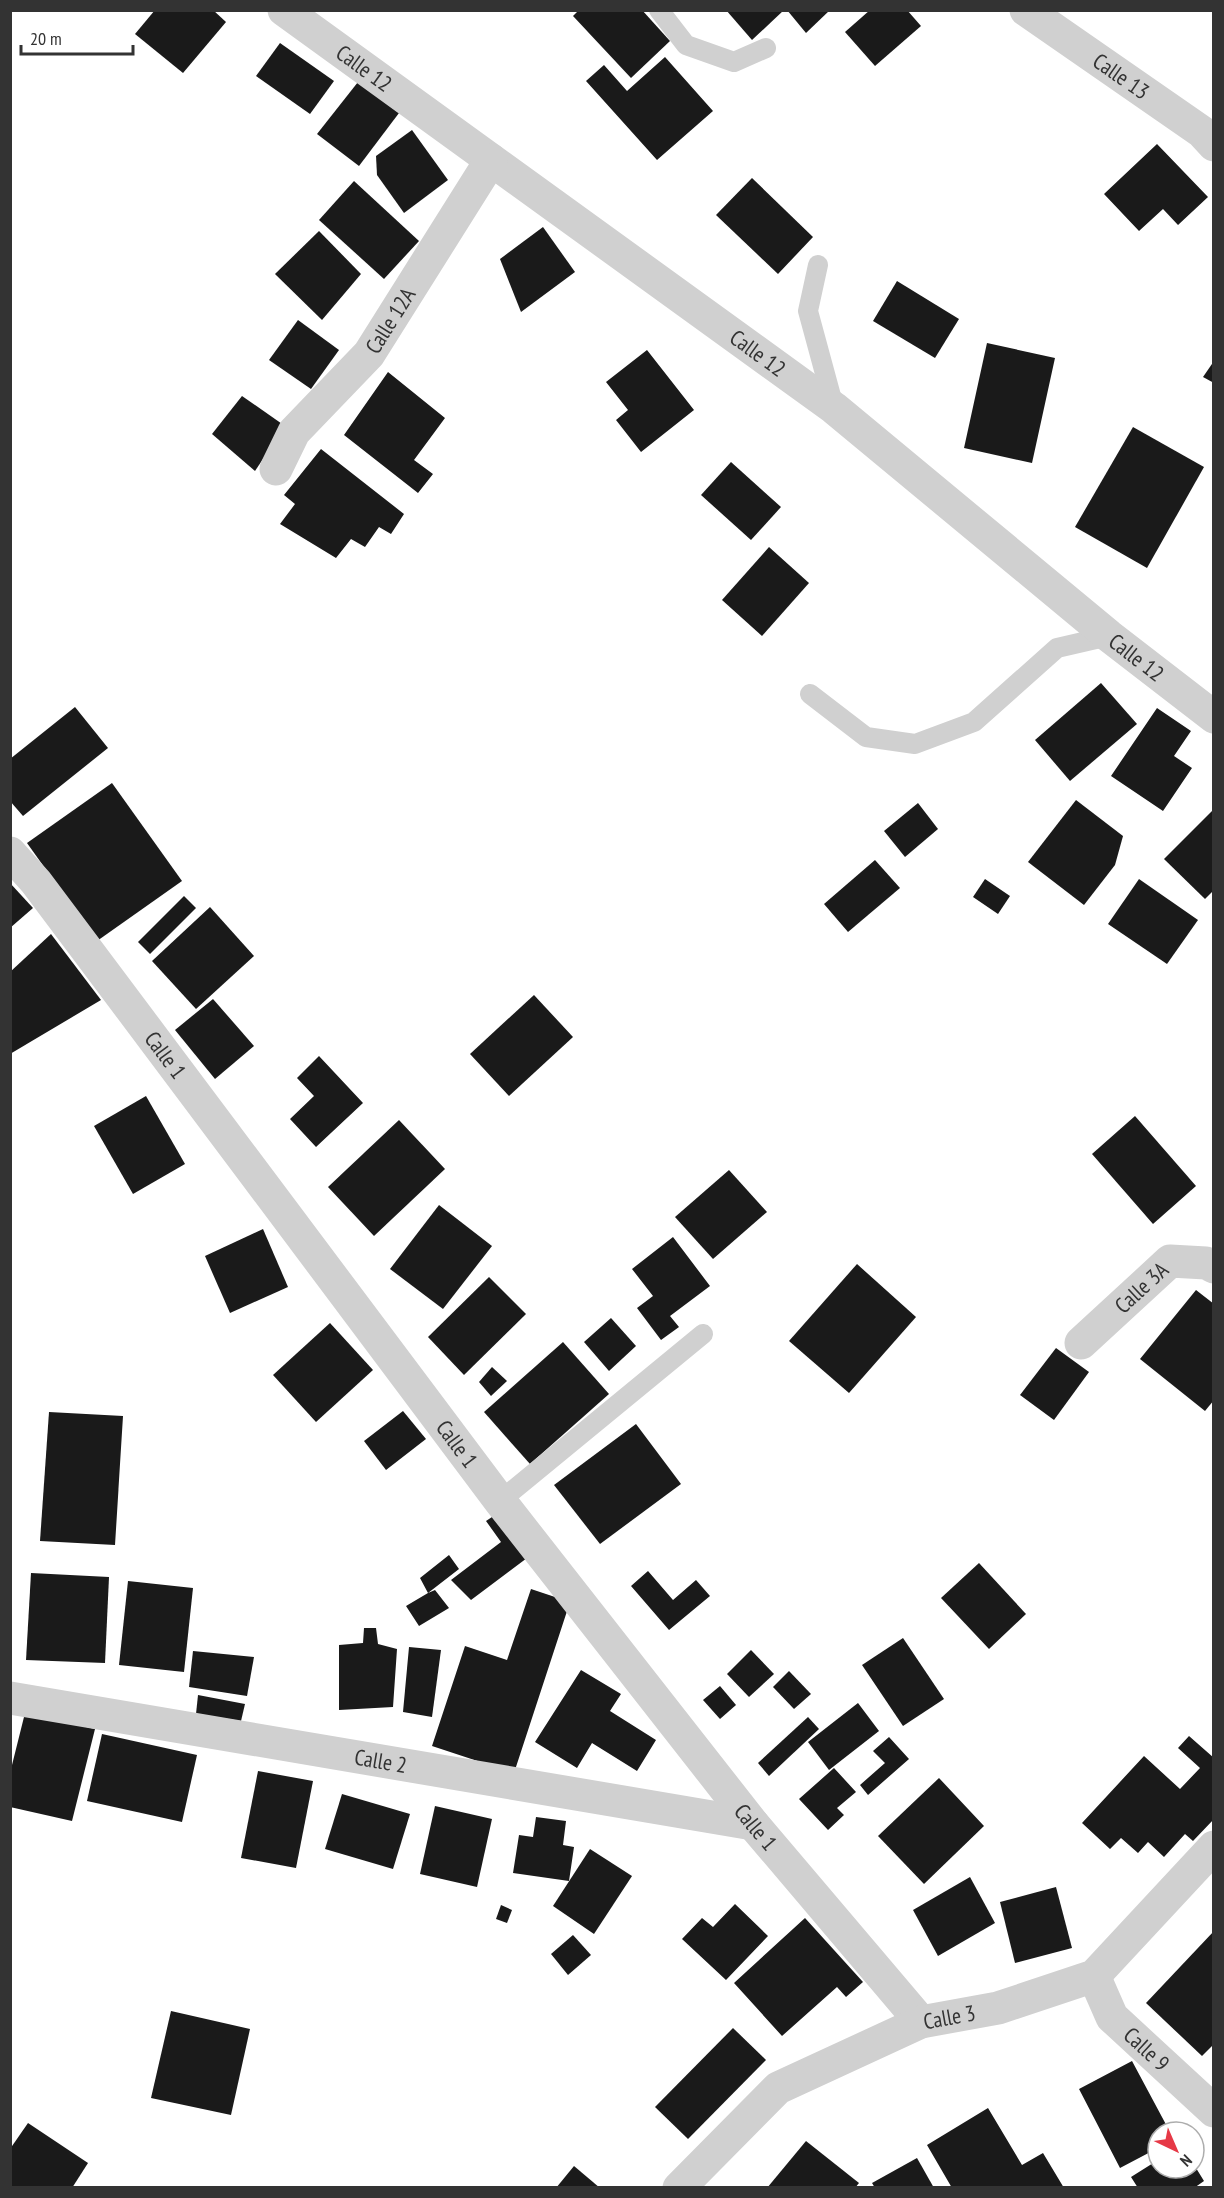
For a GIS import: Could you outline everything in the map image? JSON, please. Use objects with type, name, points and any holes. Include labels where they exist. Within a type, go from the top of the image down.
[{"type":"street","name":"Calle 12","points":[[284,10],[834,408],[1109,636],[1213,718]]},
{"type":"street","name":"Calle 13","points":[[1026,10],[1202,132],[1214,145]]},
{"type":"street","name":"Calle 12A","points":[[276,469],[294,432],[369,354],[491,160]]},
{"type":"street","name":"Calle 1","points":[[10,854],[36,882],[500,1502],[753,1824],[921,2022]]},
{"type":"street","name":"Calle 3A","points":[[1082,1343],[1170,1261],[1206,1263],[1214,1267]]},
{"type":"street","name":"Calle 2","points":[[10,1698],[753,1824]]},
{"type":"street","name":"Calle 3","points":[[679,2187],[778,2088],[921,2022],[998,2008],[1094,1976],[1214,1847]]},
{"type":"street","name":"Calle 9","points":[[1094,1976],[1112,2017],[1214,2111]]},
{"type":"lane","points":[[659,10],[686,45],[734,62],[766,48]]},
{"type":"lane","points":[[818,265],[808,311],[834,408]]},
{"type":"lane","points":[[810,694],[866,737],[915,744],[974,722],[1057,648],[1109,636]]},
{"type":"lane","points":[[500,1502],[703,1334]]},
{"type":"building","points":[[155,10],[213,10],[226,22],[183,73],[135,34]]},
{"type":"building","points":[[579,10],[642,10],[670,41],[631,78],[573,16]]},
{"type":"building","points":[[726,10],[784,10],[752,40]]},
{"type":"building","points":[[787,10],[830,10],[806,33]]},
{"type":"building","points":[[870,10],[907,10],[921,26],[875,66],[845,32]]},
{"type":"building","points":[[280,43],[334,81],[310,114],[256,76]]},
{"type":"building","points":[[665,57],[713,111],[657,160],[586,81],[604,65],[627,91]]},
{"type":"building","points":[[358,82],[399,113],[359,166],[317,134]]},
{"type":"building","points":[[412,130],[448,180],[404,213],[377,175],[376,156]]},
{"type":"building","points":[[1157,144],[1208,197],[1178,225],[1163,209],[1139,231],[1104,194]]},
{"type":"building","points":[[752,178],[813,237],[778,274],[716,215]]},
{"type":"building","points":[[354,181],[419,241],[384,279],[319,220]]},
{"type":"building","points":[[543,227],[575,272],[521,312],[500,259]]},
{"type":"building","points":[[319,231],[361,274],[322,320],[275,274]]},
{"type":"building","points":[[897,281],[959,319],[935,358],[873,321]]},
{"type":"building","points":[[298,320],[339,350],[311,389],[269,360]]},
{"type":"building","points":[[987,343],[1055,358],[1032,463],[964,448]]},
{"type":"building","points":[[647,350],[694,410],[641,452],[616,420],[628,410],[606,382]]},
{"type":"building","points":[[1214,361],[1214,383],[1203,377]]},
{"type":"building","points":[[388,372],[445,418],[414,460],[433,474],[418,493],[344,435]]},
{"type":"building","points":[[242,396],[285,426],[255,471],[212,434]]},
{"type":"building","points":[[1133,427],[1204,467],[1147,568],[1075,527]]},
{"type":"building","points":[[321,449],[404,514],[391,534],[379,527],[365,547],[351,539],[336,558],[280,524],[295,504],[284,495]]},
{"type":"building","points":[[731,462],[781,507],[751,540],[701,495]]},
{"type":"building","points":[[769,547],[809,583],[762,636],[722,600]]},
{"type":"building","points":[[1101,683],[1137,724],[1070,781],[1035,740]]},
{"type":"building","points":[[75,707],[108,748],[23,816],[10,801],[10,759]]},
{"type":"building","points":[[1157,708],[1191,731],[1174,756],[1192,768],[1163,811],[1111,776]]},
{"type":"building","points":[[112,783],[182,881],[97,941],[27,843]]},
{"type":"building","points":[[1076,800],[1123,836],[1115,865],[1084,905],[1028,862]]},
{"type":"building","points":[[918,803],[938,829],[905,857],[884,831]]},
{"type":"building","points":[[1214,809],[1214,890],[1205,899],[1164,859]]},
{"type":"building","points":[[875,860],[900,888],[848,932],[824,904]]},
{"type":"building","points":[[985,879],[1010,896],[998,914],[973,897]]},
{"type":"building","points":[[1139,879],[1198,920],[1167,964],[1108,924]]},
{"type":"building","points":[[10,883],[33,908],[10,928]]},
{"type":"building","points":[[184,896],[196,908],[150,954],[138,942]]},
{"type":"building","points":[[210,907],[254,956],[196,1009],[152,961]]},
{"type":"building","points":[[51,934],[101,1000],[10,1054],[10,972]]},
{"type":"building","points":[[534,995],[573,1037],[509,1096],[470,1054]]},
{"type":"building","points":[[213,999],[254,1046],[215,1079],[175,1030]]},
{"type":"building","points":[[319,1056],[363,1103],[316,1147],[290,1119],[314,1096],[297,1078]]},
{"type":"building","points":[[146,1096],[185,1164],[133,1194],[94,1126]]},
{"type":"building","points":[[1135,1116],[1196,1186],[1153,1224],[1092,1154]]},
{"type":"building","points":[[399,1120],[445,1169],[374,1236],[328,1187]]},
{"type":"building","points":[[729,1170],[767,1212],[713,1259],[675,1217]]},
{"type":"building","points":[[439,1205],[492,1246],[443,1309],[390,1269]]},
{"type":"building","points":[[263,1229],[288,1287],[230,1313],[205,1256]]},
{"type":"building","points":[[673,1237],[710,1286],[670,1316],[679,1327],[661,1340],[637,1308],[653,1296],[632,1269]]},
{"type":"building","points":[[857,1264],[916,1317],[849,1393],[789,1341]]},
{"type":"building","points":[[489,1277],[526,1314],[464,1375],[428,1337]]},
{"type":"building","points":[[1196,1290],[1214,1304],[1214,1400],[1205,1411],[1140,1359]]},
{"type":"building","points":[[611,1318],[636,1346],[609,1371],[584,1342]]},
{"type":"building","points":[[330,1323],[373,1370],[316,1422],[273,1375]]},
{"type":"building","points":[[563,1342],[609,1394],[530,1464],[484,1412]]},
{"type":"building","points":[[1056,1348],[1089,1372],[1054,1420],[1020,1395]]},
{"type":"building","points":[[492,1367],[507,1381],[491,1396],[479,1382]]},
{"type":"building","points":[[403,1411],[426,1439],[386,1470],[364,1441]]},
{"type":"building","points":[[49,1412],[123,1416],[115,1545],[40,1541]]},
{"type":"building","points":[[636,1424],[681,1484],[600,1544],[554,1485]]},
{"type":"building","points":[[498,1513],[527,1558],[471,1600],[451,1580],[501,1542],[486,1521]]},
{"type":"building","points":[[449,1555],[459,1569],[428,1593],[420,1578]]},
{"type":"building","points":[[979,1563],[1026,1614],[989,1649],[941,1598]]},
{"type":"building","points":[[648,1571],[673,1600],[696,1580],[710,1596],[669,1630],[631,1586]]},
{"type":"building","points":[[31,1573],[109,1577],[105,1663],[26,1660]]},
{"type":"building","points":[[128,1581],[193,1588],[184,1672],[119,1665]]},
{"type":"building","points":[[531,1589],[570,1602],[514,1773],[432,1746],[465,1646],[507,1660]]},
{"type":"building","points":[[435,1590],[449,1608],[419,1626],[406,1606]]},
{"type":"building","points":[[364,1628],[376,1628],[378,1644],[397,1649],[393,1707],[339,1710],[339,1645],[363,1643]]},
{"type":"building","points":[[903,1638],[944,1699],[903,1726],[862,1665]]},
{"type":"building","points":[[409,1647],[441,1650],[432,1717],[403,1712]]},
{"type":"building","points":[[751,1650],[774,1674],[749,1697],[727,1674]]},
{"type":"building","points":[[193,1651],[254,1657],[247,1696],[189,1687]]},
{"type":"building","points":[[581,1670],[621,1694],[610,1711],[656,1740],[637,1771],[592,1743],[577,1768],[535,1742]]},
{"type":"building","points":[[789,1671],[811,1694],[794,1709],[773,1687]]},
{"type":"building","points":[[720,1686],[736,1705],[720,1719],[703,1700]]},
{"type":"building","points":[[198,1695],[245,1704],[241,1721],[196,1714]]},
{"type":"building","points":[[858,1703],[879,1731],[829,1770],[808,1742]]},
{"type":"building","points":[[25,1713],[95,1729],[72,1821],[10,1807],[10,1773]]},
{"type":"building","points":[[808,1717],[819,1729],[769,1776],[758,1763]]},
{"type":"building","points":[[102,1734],[197,1755],[182,1822],[87,1801]]},
{"type":"building","points":[[1189,1736],[1214,1758],[1214,1819],[1193,1841],[1185,1834],[1164,1857],[1148,1842],[1138,1853],[1121,1838],[1110,1849],[1082,1823],[1144,1756],[1180,1789],[1200,1768],[1178,1748]]},
{"type":"building","points":[[889,1737],[909,1759],[868,1795],[860,1785],[885,1763],[873,1751]]},
{"type":"building","points":[[834,1768],[856,1792],[837,1808],[844,1815],[828,1830],[799,1799]]},
{"type":"building","points":[[258,1771],[313,1781],[296,1868],[241,1858]]},
{"type":"building","points":[[939,1778],[984,1826],[924,1884],[878,1836]]},
{"type":"building","points":[[342,1794],[410,1814],[393,1869],[325,1849]]},
{"type":"building","points":[[435,1806],[492,1819],[477,1887],[420,1874]]},
{"type":"building","points":[[536,1817],[566,1821],[563,1845],[574,1847],[569,1881],[513,1873],[519,1835],[533,1837]]},
{"type":"building","points":[[590,1849],[632,1876],[594,1934],[553,1906]]},
{"type":"building","points":[[970,1877],[995,1923],[938,1956],[913,1910]]},
{"type":"building","points":[[1056,1887],[1072,1948],[1015,1963],[1000,1902]]},
{"type":"building","points":[[735,1904],[768,1936],[726,1980],[682,1939],[702,1918],[713,1927]]},
{"type":"building","points":[[501,1905],[512,1910],[507,1923],[496,1919]]},
{"type":"building","points":[[805,1918],[863,1982],[846,1997],[837,1987],[782,2036],[734,1983]]},
{"type":"building","points":[[1214,1931],[1214,2044],[1202,2056],[1146,2003]]},
{"type":"building","points":[[573,1935],[591,1955],[568,1975],[551,1954]]},
{"type":"building","points":[[171,2011],[250,2029],[231,2115],[151,2098]]},
{"type":"building","points":[[733,2028],[766,2060],[688,2139],[655,2107]]},
{"type":"building","points":[[1132,2061],[1164,2120],[1146,2120],[1146,2154],[1120,2168],[1079,2089]]},
{"type":"building","points":[[988,2108],[1022,2165],[1043,2153],[1064,2188],[952,2188],[927,2145]]},
{"type":"building","points":[[28,2123],[88,2163],[72,2188],[10,2188],[10,2149]]},
{"type":"building","points":[[806,2141],[859,2183],[855,2188],[767,2188]]},
{"type":"building","points":[[917,2158],[934,2188],[875,2188],[872,2183]]},
{"type":"building","points":[[574,2166],[600,2188],[556,2188]]},
{"type":"building","points":[[1146,2168],[1146,2180],[1204,2181],[1194,2188],[1138,2188],[1131,2177]]}]
